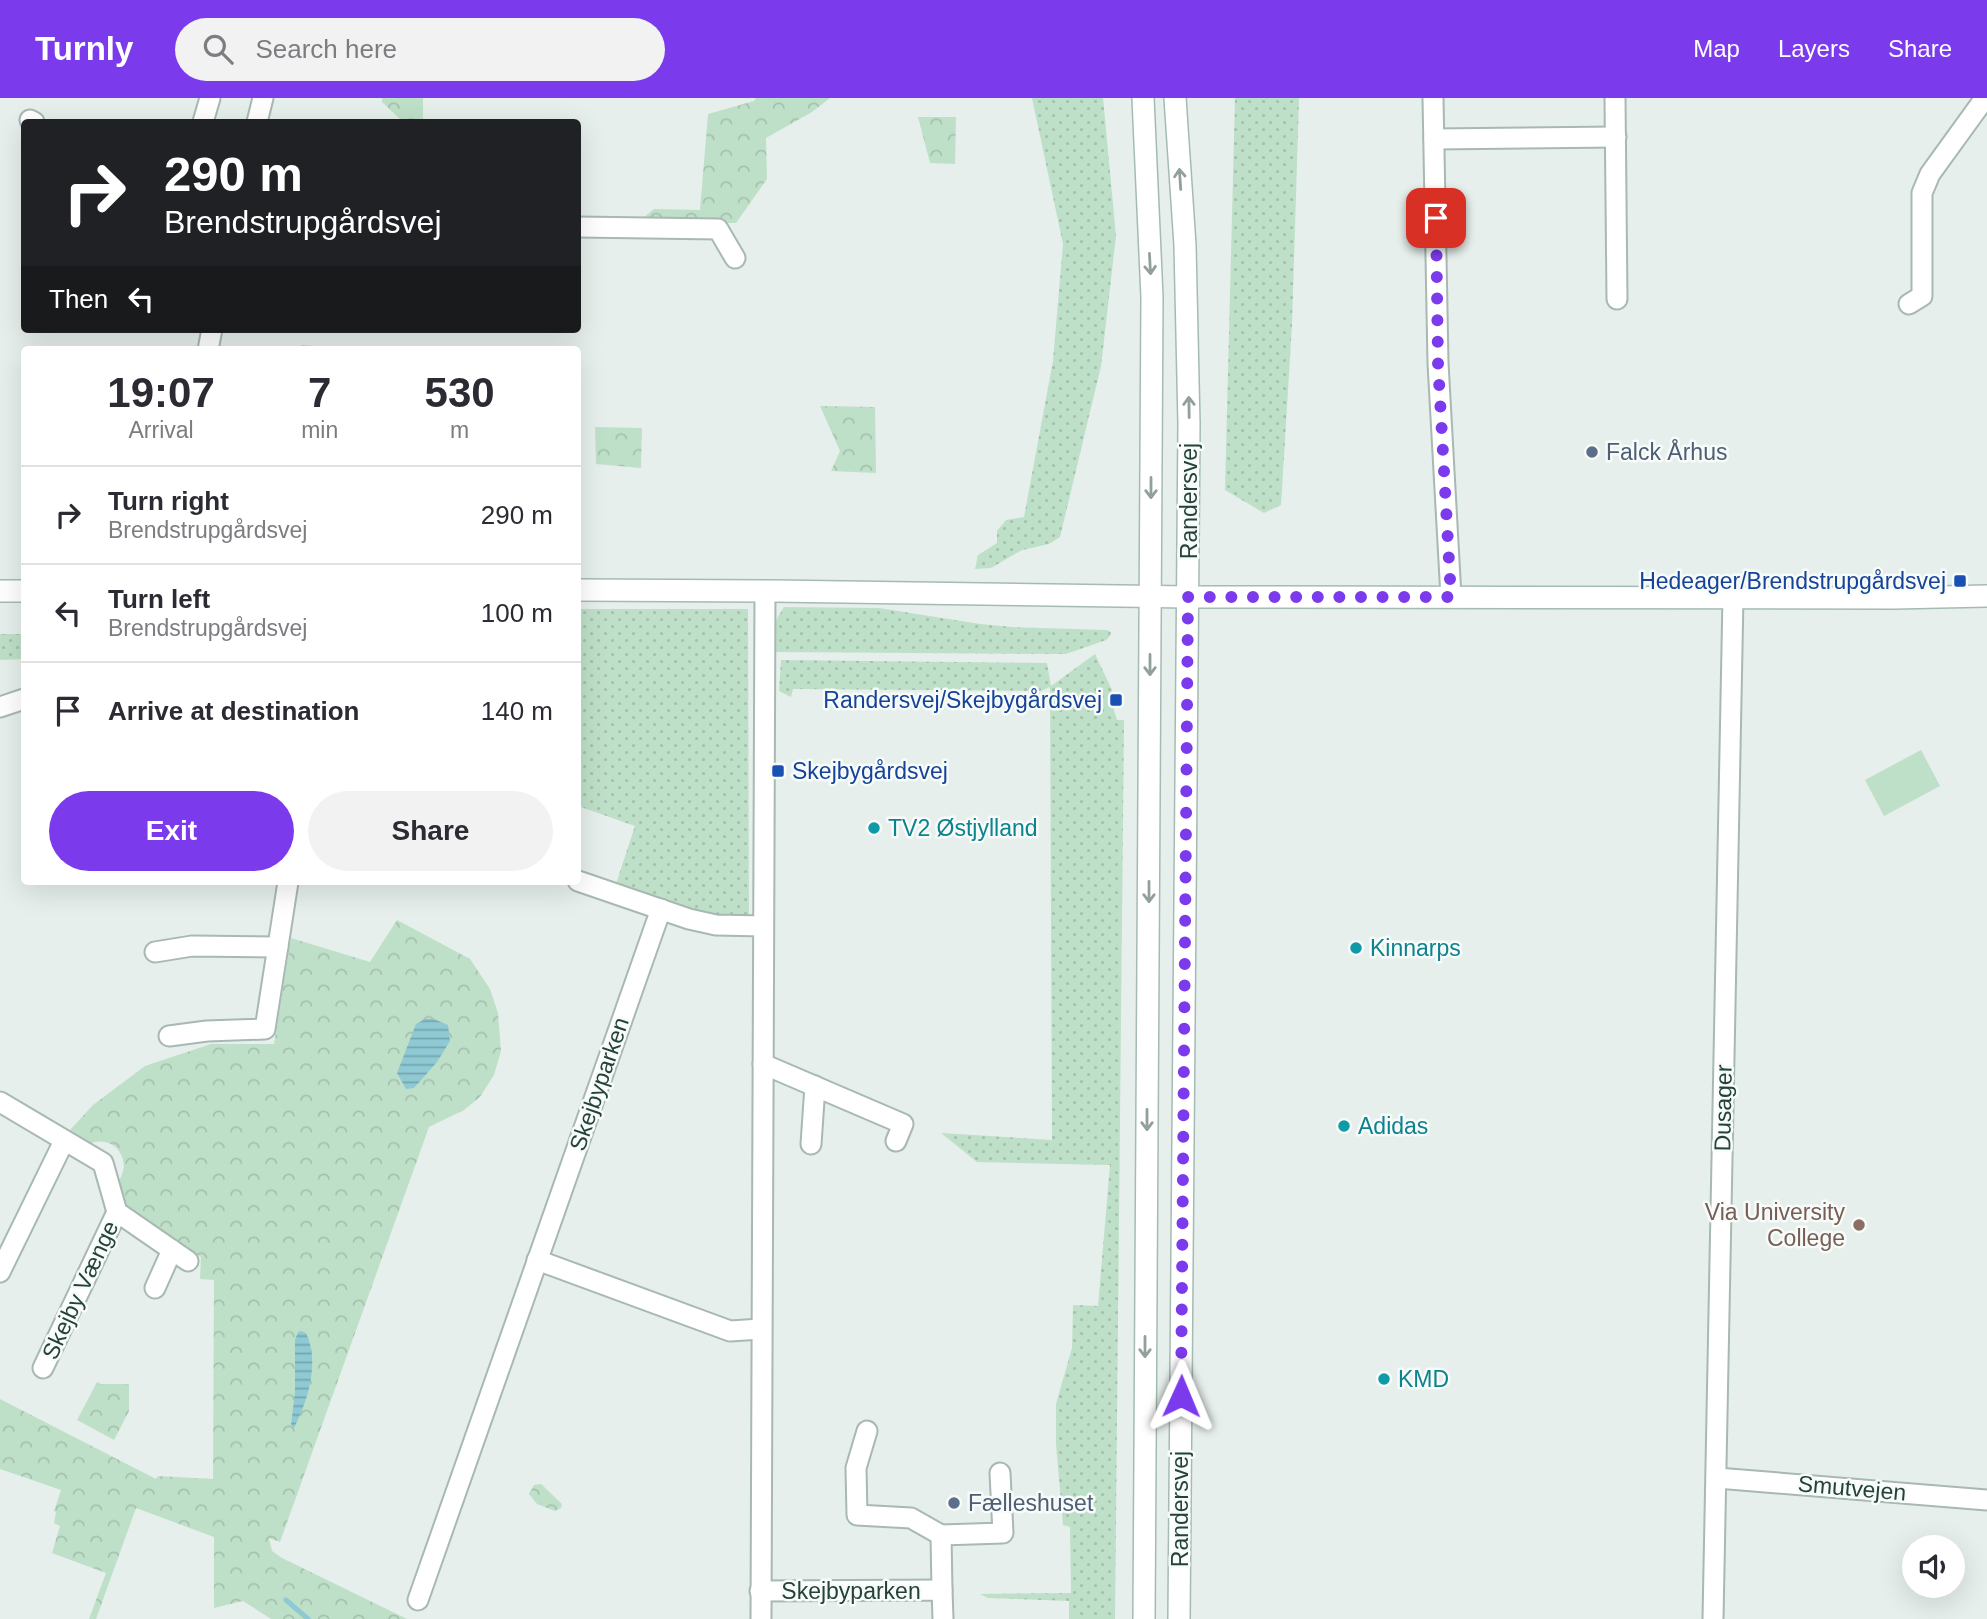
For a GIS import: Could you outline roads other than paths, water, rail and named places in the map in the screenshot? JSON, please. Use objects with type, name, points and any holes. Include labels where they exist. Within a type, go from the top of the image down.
[{"type":"main road","name":"Randersvej","points":[[1143,98],[1152,298],[1144,1619]]},
{"type":"main road","name":"Randersvej","points":[[1175,98],[1185,245],[1189,424],[1180,1619]]},
{"type":"main road","points":[[581,590],[1150,597],[1987,596]]},
{"type":"main road","points":[[0,591],[21,591]]},
{"type":"street","points":[[204,119],[210,98]]},
{"type":"street","points":[[258,119],[263,98]]},
{"type":"street","points":[[1433,98],[1438,363],[1451,597]]},
{"type":"street","points":[[1615,98],[1617,299]]},
{"type":"street","points":[[1909,304],[1922,296],[1922,193],[1930,174],[1985,98]]},
{"type":"street","points":[[1434,139],[1616,137]]},
{"type":"street","points":[[581,227],[718,229],[736,258]]},
{"type":"street","name":"Skejbyparken","points":[[761,1619],[765,591]]},
{"type":"street","name":"Dusager","points":[[1713,1619],[1733,597]]},
{"type":"street","points":[[0,707],[21,700]]},
{"type":"street","points":[[581,882],[705,923],[763,926]]},
{"type":"street","points":[[169,1036],[207,1031],[265,1030],[288,885]]},
{"type":"street","name":"Skejbyparken","points":[[418,1600],[661,909]]},
{"type":"street","points":[[155,952],[192,946],[278,947]]},
{"type":"street","points":[[764,1065],[815,1086],[899,1133]]},
{"type":"street","points":[[811,1144],[815,1086]]},
{"type":"street","name":"Skejby Vænge","points":[[0,1102],[43,1121],[64,1141],[103,1163],[117,1212],[180,1255],[155,1288]]},
{"type":"street","points":[[0,1272],[64,1141]]},
{"type":"street","name":"Skejby Vænge","points":[[43,1368],[117,1212]]},
{"type":"street","points":[[537,1260],[730,1331],[761,1329]]},
{"type":"street","points":[[867,1431],[856,1468],[857,1515],[911,1518],[942,1535],[1003,1532],[1000,1473]]},
{"type":"street","name":"Smutvejen","points":[[1717,1478],[1987,1500]]},
{"type":"street","name":"Skejbyparken","points":[[942,1535],[943,1619]]},
{"type":"street","name":"Skejbyparken","points":[[760,1591],[942,1590]]},
{"type":"water","points":[[425,1019],[434,1019],[448,1025],[450,1041],[437,1062],[414,1088],[406,1089],[397,1073],[416,1024]]},
{"type":"water","points":[[301,1331],[306,1333],[310,1344],[312,1369],[308,1394],[294,1428],[291,1425],[295,1392],[295,1340]]},
{"type":"waterway","points":[[286,1600],[308,1619]]},
{"type":"place","name":"Falck Århus","points":[[1592,452]]},
{"type":"place","name":"Hedeager/Brendstrupgårdsvej","points":[[1960,581]]},
{"type":"place","name":"Randersvej/Skejbygårdsvej","points":[[1116,700]]},
{"type":"place","name":"Skejbygårdsvej","points":[[778,771]]},
{"type":"place","name":"TV2 Østjylland","points":[[874,828]]},
{"type":"place","name":"Kinnarps","points":[[1356,948]]},
{"type":"place","name":"Adidas","points":[[1344,1126]]},
{"type":"place","name":"Via University College","points":[[1859,1225]]},
{"type":"place","name":"KMD","points":[[1384,1379]]},
{"type":"place","name":"Fælleshuset","points":[[954,1503]]}]
